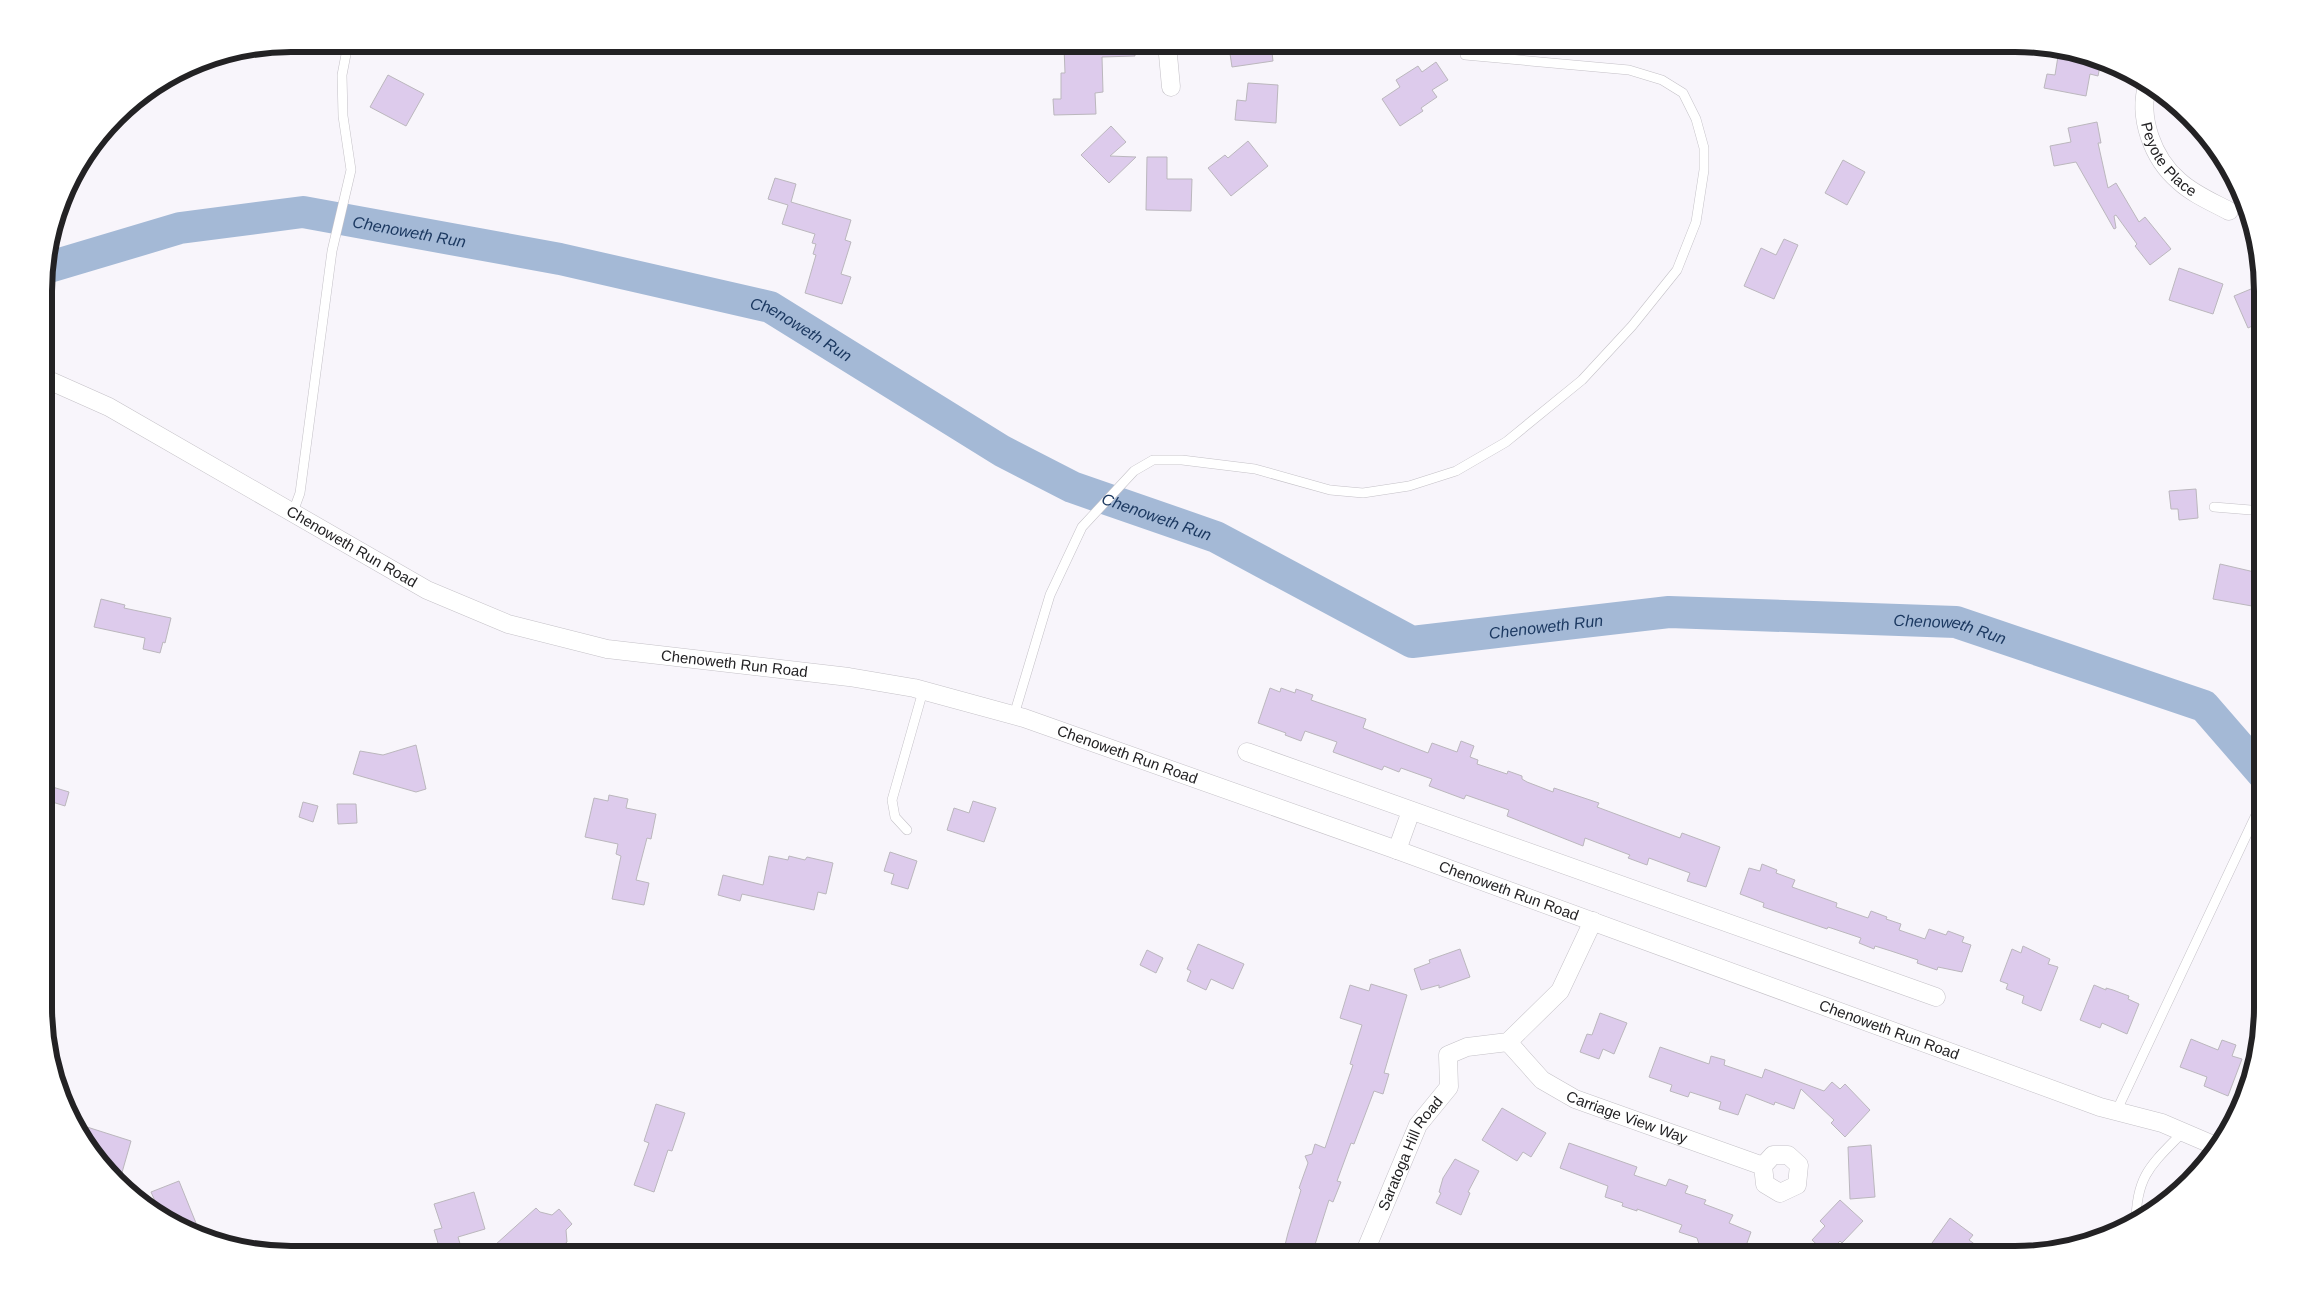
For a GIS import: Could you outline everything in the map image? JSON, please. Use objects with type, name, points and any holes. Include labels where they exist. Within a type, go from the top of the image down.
[{"type":"street","points":[[1168,53],[1171,87]]},
{"type":"street","name":"Peyote Place","points":[[2147,92],[2145,109],[2148,130],[2154,149],[2164,166],[2179,181],[2198,195],[2229,211]]},
{"type":"street","name":"Chenoweth Run Road","points":[[52,382],[109,407],[427,590],[508,624],[607,649],[849,677],[923,691],[1014,715],[1397,850],[2116,1112],[2162,1123],[2211,1144]]},
{"type":"street","points":[[1246,752],[1936,997]]},
{"type":"street","points":[[1397,850],[1411,811]]},
{"type":"street","points":[[1508,1042],[1560,991],[1593,921]]},
{"type":"street","name":"Carriage View Way","points":[[1508,1042],[1542,1080],[1575,1099],[1763,1166]]},
{"type":"street","name":"Saratoga Hill Road","points":[[1367,1246],[1418,1125],[1449,1087],[1448,1055],[1467,1047],[1508,1042]]},
{"type":"lane","points":[[293,512],[301,484],[332,251],[350,170],[342,74],[346,53]]},
{"type":"lane","points":[[1014,715],[1050,596],[1082,527],[1134,471],[1153,460],[1182,460],[1255,469],[1330,490],[1363,493],[1409,486],[1456,470],[1506,442],[1582,380],[1632,326],[1677,270],[1696,222],[1704,170],[1704,148],[1696,119],[1683,93],[1662,80],[1629,70],[1465,55]]},
{"type":"lane","points":[[2214,507],[2254,510]]},
{"type":"lane","points":[[907,830],[895,817],[892,800],[923,691]]},
{"type":"lane","points":[[2116,1112],[2254,819]]},
{"type":"lane","points":[[2137,1213],[2138,1190],[2145,1173],[2183,1132]]},
{"type":"building","points":[[1064,53],[1135,53],[1135,56],[1102,57],[1103,92],[1095,93],[1096,114],[1054,115],[1053,99],[1061,99],[1061,73],[1065,73]]},
{"type":"building","points":[[1230,53],[1272,53],[1273,61],[1232,67]]},
{"type":"building","points":[[2058,56],[2100,68],[2098,76],[2090,74],[2086,96],[2044,88],[2047,74],[2055,75]]},
{"type":"building","points":[[1436,62],[1448,80],[1432,90],[1437,97],[1421,108],[1423,111],[1400,126],[1382,99],[1400,87],[1396,80],[1418,66],[1422,72]]},
{"type":"building","points":[[388,75],[424,94],[406,126],[370,107]]},
{"type":"building","points":[[1248,83],[1278,85],[1276,123],[1235,120],[1237,100],[1246,101]]},
{"type":"building","points":[[2097,122],[2101,143],[2098,143],[2108,188],[2116,183],[2139,222],[2145,217],[2171,249],[2150,265],[2135,246],[2137,244],[2116,215],[2114,216],[2116,228],[2114,229],[2076,162],[2054,166],[2050,146],[2071,142],[2068,128]]},
{"type":"building","points":[[1111,126],[1126,142],[1110,156],[1136,157],[1109,183],[1081,155]]},
{"type":"building","points":[[1248,141],[1268,166],[1231,196],[1208,168],[1225,155],[1228,158]]},
{"type":"building","points":[[1147,157],[1167,157],[1167,179],[1192,179],[1191,211],[1146,210]]},
{"type":"building","points":[[1843,160],[1865,172],[1847,205],[1825,193]]},
{"type":"building","points":[[775,178],[796,184],[791,202],[851,220],[845,240],[851,242],[841,274],[851,277],[842,304],[805,293],[816,255],[813,254],[816,244],[812,243],[815,234],[782,224],[788,205],[768,199]]},
{"type":"building","points":[[1784,239],[1798,245],[1774,299],[1744,286],[1761,248],[1776,255]]},
{"type":"building","points":[[2179,268],[2223,284],[2213,314],[2169,300]]},
{"type":"building","points":[[2254,288],[2254,325],[2248,328],[2234,296]]},
{"type":"building","points":[[2196,489],[2198,518],[2179,520],[2178,509],[2171,509],[2169,491]]},
{"type":"building","points":[[2220,564],[2254,572],[2254,606],[2213,599]]},
{"type":"building","points":[[101,599],[125,605],[124,608],[171,618],[165,643],[163,642],[160,653],[143,649],[145,638],[94,627]]},
{"type":"building","points":[[1270,688],[1280,692],[1281,688],[1295,693],[1296,689],[1313,695],[1311,700],[1366,719],[1363,728],[1428,753],[1432,743],[1457,752],[1461,741],[1474,746],[1470,757],[1478,760],[1477,764],[1507,774],[1508,771],[1522,776],[1522,779],[1527,782],[1553,792],[1554,788],[1599,803],[1597,807],[1680,838],[1682,833],[1720,847],[1706,887],[1687,881],[1690,873],[1649,858],[1647,865],[1628,858],[1630,855],[1585,838],[1583,846],[1507,816],[1509,810],[1466,795],[1464,799],[1429,786],[1432,779],[1401,768],[1399,772],[1384,766],[1382,770],[1333,752],[1337,742],[1305,731],[1301,741],[1285,735],[1286,733],[1258,723]]},
{"type":"building","points":[[416,745],[426,789],[416,792],[353,774],[360,751],[383,755]]},
{"type":"building","points":[[52,787],[69,792],[65,806],[52,802]]},
{"type":"building","points":[[609,795],[628,799],[626,808],[656,814],[651,839],[647,838],[636,880],[649,883],[644,905],[612,899],[621,856],[616,854],[618,844],[585,837],[594,798],[608,801]]},
{"type":"building","points":[[973,801],[996,808],[984,842],[947,830],[954,808],[969,813]]},
{"type":"building","points":[[303,802],[318,806],[313,822],[299,817]]},
{"type":"building","points":[[337,804],[356,804],[357,823],[338,824]]},
{"type":"building","points":[[890,852],[917,861],[908,889],[891,884],[894,874],[884,871]]},
{"type":"building","points":[[769,856],[788,860],[789,856],[805,860],[807,857],[833,863],[826,894],[818,892],[814,910],[742,894],[740,901],[718,895],[723,875],[763,885]]},
{"type":"building","points":[[1762,864],[1777,870],[1776,873],[1795,880],[1792,887],[1837,903],[1836,907],[1868,918],[1871,911],[1887,917],[1886,919],[1901,924],[1899,930],[1925,939],[1929,929],[1946,935],[1948,931],[1964,937],[1962,942],[1971,945],[1962,972],[1938,967],[1937,970],[1917,963],[1918,960],[1875,946],[1874,949],[1859,943],[1861,938],[1828,927],[1827,929],[1763,907],[1764,903],[1740,894],[1749,868],[1760,871]]},
{"type":"building","points":[[1198,944],[1244,964],[1233,989],[1211,979],[1206,990],[1187,981],[1191,971],[1187,969]]},
{"type":"building","points":[[2023,946],[2050,959],[2048,964],[2058,967],[2041,1011],[2022,1003],[2024,996],[2006,989],[2008,984],[2000,981],[2012,949],[2021,953]]},
{"type":"building","points":[[1460,949],[1470,977],[1439,988],[1439,985],[1421,990],[1414,969],[1430,963],[1429,960]]},
{"type":"building","points":[[1147,950],[1163,958],[1156,973],[1140,965]]},
{"type":"building","points":[[1371,984],[1407,995],[1384,1073],[1389,1074],[1383,1094],[1374,1091],[1354,1144],[1351,1143],[1337,1181],[1341,1182],[1333,1202],[1329,1200],[1315,1246],[1288,1246],[1285,1245],[1301,1190],[1299,1188],[1308,1163],[1305,1156],[1312,1154],[1315,1144],[1325,1148],[1353,1065],[1350,1064],[1362,1025],[1340,1018],[1350,985],[1369,991]]},
{"type":"building","points":[[2094,985],[2129,996],[2128,999],[2139,1004],[2127,1034],[2102,1023],[2100,1028],[2080,1020]]},
{"type":"building","points":[[1600,1013],[1627,1023],[1614,1054],[1603,1049],[1599,1059],[1580,1052],[1587,1034],[1592,1035]]},
{"type":"building","points":[[2191,1039],[2218,1050],[2222,1040],[2236,1045],[2232,1056],[2242,1059],[2228,1096],[2204,1086],[2207,1077],[2180,1067]]},
{"type":"building","points":[[1660,1047],[1709,1064],[1711,1056],[1725,1060],[1724,1065],[1762,1078],[1765,1069],[1824,1091],[1832,1082],[1840,1089],[1845,1084],[1870,1110],[1845,1137],[1831,1123],[1834,1120],[1801,1089],[1794,1109],[1775,1102],[1774,1105],[1746,1094],[1738,1115],[1719,1109],[1721,1102],[1690,1092],[1688,1097],[1670,1091],[1672,1085],[1649,1077]]},
{"type":"building","points":[[656,1104],[685,1113],[672,1151],[668,1150],[654,1192],[634,1185],[649,1143],[644,1141]]},
{"type":"building","points":[[1502,1108],[1546,1133],[1531,1157],[1523,1152],[1517,1161],[1482,1140]]},
{"type":"building","points":[[87,1127],[131,1141],[121,1175],[102,1152],[86,1129]]},
{"type":"building","points":[[1569,1143],[1637,1167],[1634,1175],[1666,1186],[1669,1179],[1688,1186],[1685,1193],[1706,1200],[1704,1204],[1733,1215],[1729,1223],[1751,1232],[1746,1246],[1700,1246],[1697,1238],[1679,1232],[1682,1225],[1637,1209],[1637,1211],[1622,1206],[1623,1203],[1605,1197],[1608,1186],[1560,1168]]},
{"type":"building","points":[[1871,1145],[1875,1197],[1850,1199],[1848,1147]]},
{"type":"building","points":[[1455,1159],[1479,1171],[1468,1192],[1470,1193],[1461,1215],[1436,1203],[1441,1193],[1439,1192],[1443,1178]]},
{"type":"building","points":[[179,1181],[196,1223],[193,1224],[172,1214],[156,1203],[151,1192]]},
{"type":"building","points":[[474,1192],[485,1229],[458,1237],[461,1246],[439,1246],[434,1230],[442,1228],[434,1204]]},
{"type":"building","points":[[1840,1200],[1863,1221],[1842,1243],[1840,1241],[1835,1246],[1818,1246],[1812,1240],[1825,1226],[1820,1221]]},
{"type":"building","points":[[536,1208],[540,1212],[552,1215],[559,1209],[572,1224],[566,1230],[567,1242],[562,1246],[530,1246],[528,1243],[524,1246],[495,1245]]},
{"type":"building","points":[[1950,1218],[1973,1235],[1969,1240],[1977,1246],[1936,1246],[1932,1243]]},
{"type":"waterway","name":"Chenoweth Run","points":[[54,266],[180,228],[303,212],[560,259],[770,307],[1002,451],[1072,487],[1216,537],[1412,642],[1669,612],[1956,622],[2204,706],[2254,764]]}]
